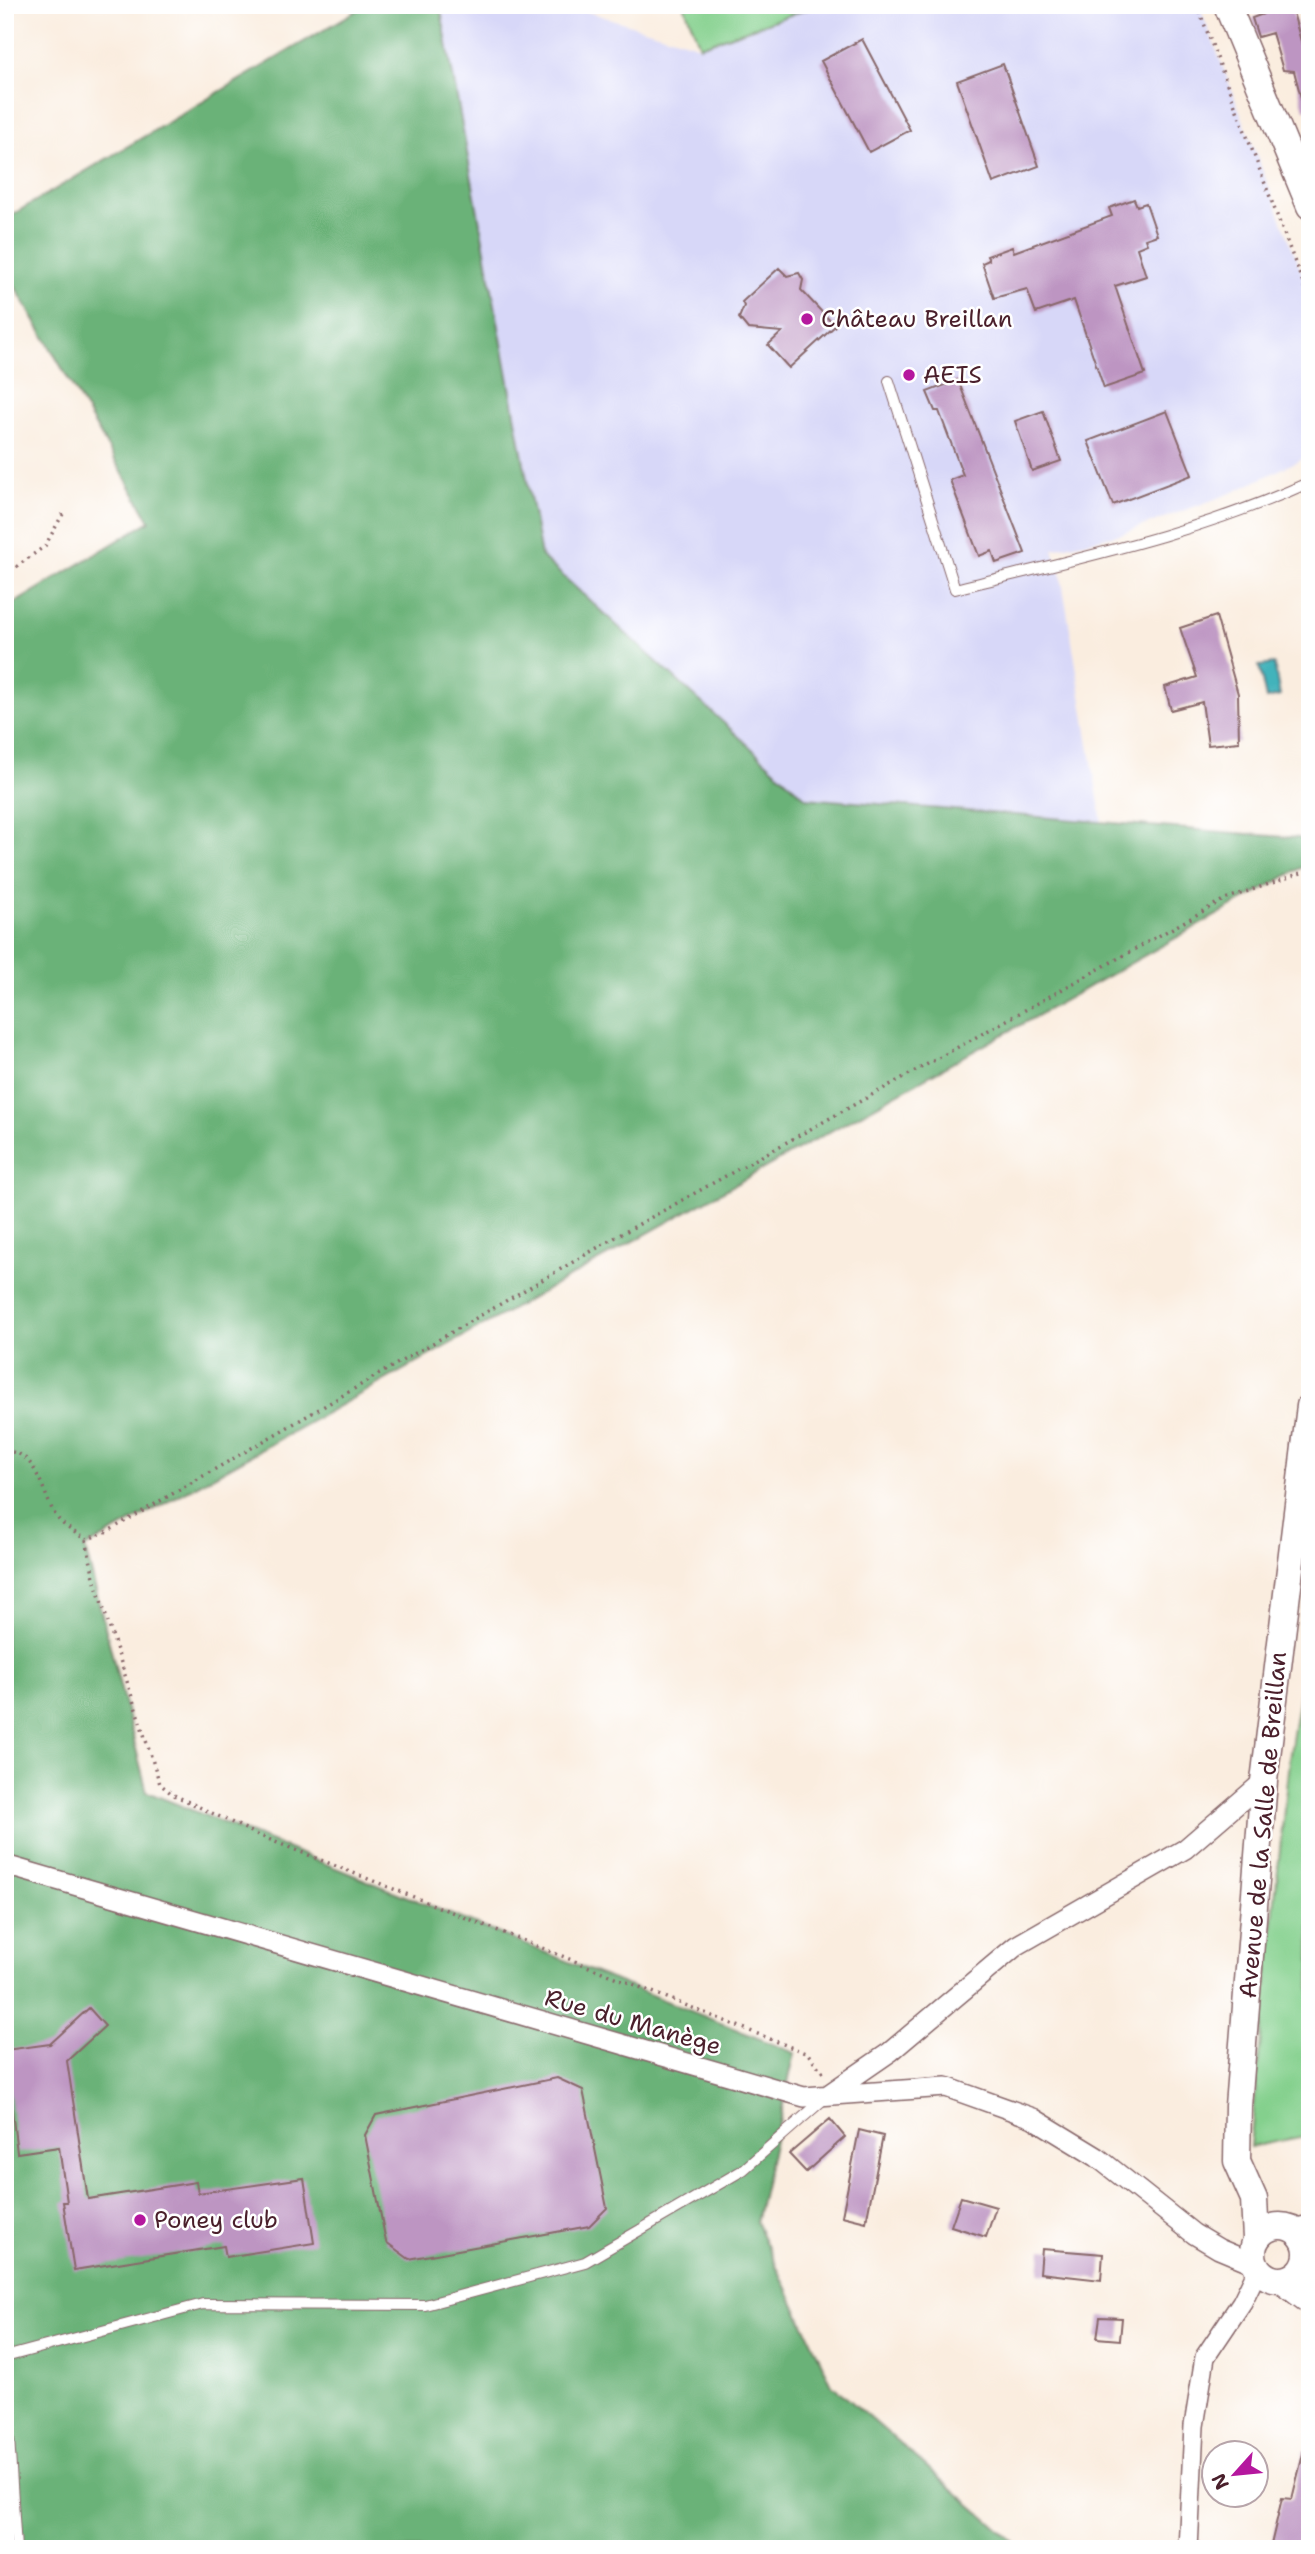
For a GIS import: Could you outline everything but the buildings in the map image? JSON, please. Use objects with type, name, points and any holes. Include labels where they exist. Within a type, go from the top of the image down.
[{"type":"street","points":[[1227,5],[1310,206]]},
{"type":"street","name":"Avenue de la Salle de Breillan","points":[[1188,2549],[1194,2426],[1205,2357],[1243,2301],[1264,2262],[1254,2199],[1237,2161],[1238,2106],[1264,1781],[1310,1406]]},
{"type":"street","points":[[832,2092],[890,2052],[1016,1946],[1185,1849],[1264,1781]]},
{"type":"street","name":"Rue du Manège","points":[[5,1865],[804,2097],[832,2092],[946,2087],[1033,2118],[1097,2157],[1219,2249],[1264,2262]]},
{"type":"street","name":"Avenue de la Salle de Breillan","points":[[1254,2199],[1296,2227]]},
{"type":"street","points":[[1296,2227],[1302,2237],[1308,2261],[1295,2276],[1264,2262],[1270,2228],[1296,2227]]},
{"type":"street","points":[[1264,2262],[1310,2301]]},
{"type":"lane","points":[[889,381],[955,589],[1182,532],[1254,508],[1310,482]]},
{"type":"lane","points":[[5,2357],[203,2304],[425,2305],[585,2262],[743,2170],[832,2092]]},
{"type":"lane","points":[[5,2372],[16,2549]]},
{"type":"path","points":[[1196,5],[1310,302]]},
{"type":"path","points":[[5,575],[45,546],[64,512]]},
{"type":"path","points":[[86,1540],[110,1531],[659,1213],[1225,899],[1310,870]]},
{"type":"path","points":[[5,1451],[12,1451],[28,1460],[59,1520],[86,1540],[98,1594],[160,1784],[172,1794],[258,1835],[808,2054],[832,2092]]},
{"type":"shaded area","name":"AEIS","points":[[440,5],[565,5],[700,46],[819,5],[1199,5],[1310,294],[1310,455],[1234,492],[1121,534],[1053,549],[1061,575],[1102,822],[806,798],[540,556]]},
{"type":"green space","points":[[366,5],[440,5],[541,556],[806,798],[1310,839],[1310,863],[85,1548],[147,1792],[795,2053],[756,2222],[832,2385],[1022,2549],[5,2549],[5,609],[150,521],[5,269],[5,219]]},
{"type":"green space","points":[[684,5],[819,5],[700,46]]},
{"type":"green space","points":[[1310,1626],[1310,2135],[1250,2147],[1289,1760]]},
{"type":"water","points":[[1274,664],[1280,696],[1266,699],[1259,666]]},
{"type":"place","name":"Château Breillan","points":[[807,319]]},
{"type":"place","name":"AEIS","points":[[909,375]]},
{"type":"place","name":"Poney club","points":[[140,2220]]}]
